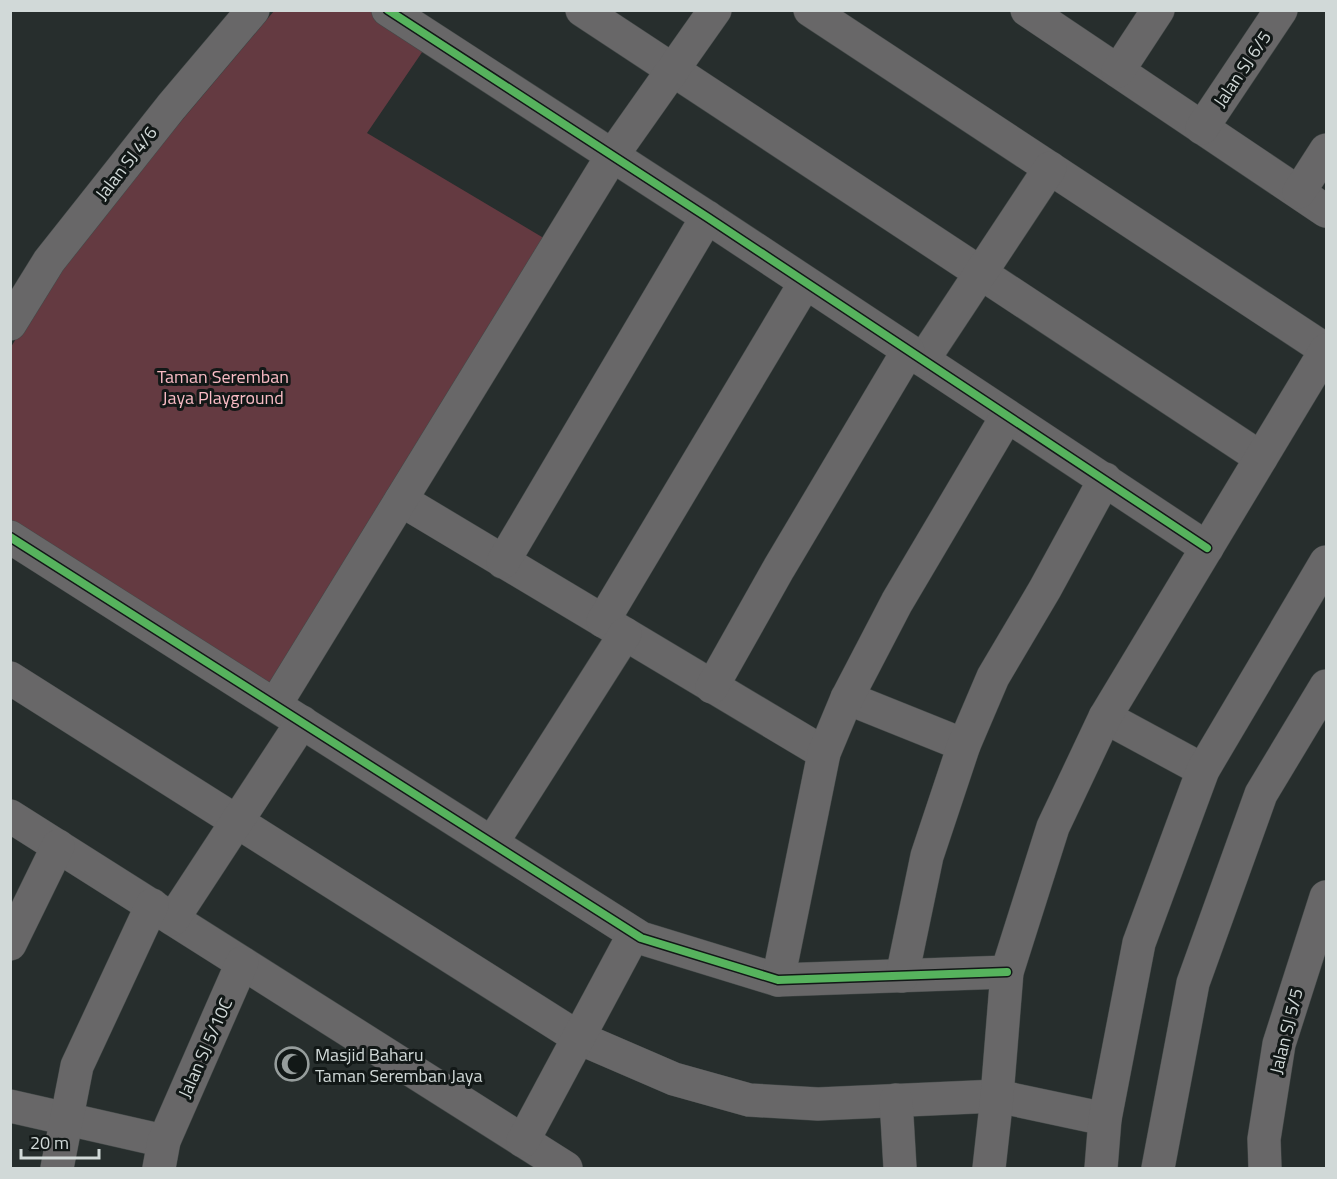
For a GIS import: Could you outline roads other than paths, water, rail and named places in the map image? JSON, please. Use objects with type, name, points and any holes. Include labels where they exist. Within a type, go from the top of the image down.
[{"type":"street","name":"Jalan SJ 4/6","points":[[10,324],[49,261],[171,106],[254,10]]},
{"type":"street","points":[[388,10],[707,217],[1207,548]]},
{"type":"street","points":[[582,10],[1261,458]]},
{"type":"street","points":[[275,705],[612,156],[715,10]]},
{"type":"street","points":[[810,10],[1326,350],[1105,717],[1053,827],[1007,972],[989,1168]]},
{"type":"street","points":[[1027,10],[1326,211]]},
{"type":"street","points":[[1118,71],[1158,10]]},
{"type":"street","name":"Jalan SJ 6/5","points":[[1202,128],[1281,10]]},
{"type":"street","points":[[1299,192],[1326,150]]},
{"type":"street","points":[[712,687],[779,568],[915,356],[981,274],[1050,168]]},
{"type":"street","points":[[503,562],[707,217]]},
{"type":"street","points":[[492,843],[805,283]]},
{"type":"street","points":[[778,980],[824,753],[847,698],[897,602],[1007,416]]},
{"type":"street","points":[[902,976],[927,856],[964,745],[993,677],[1046,589],[1105,479]]},
{"type":"street","points":[[400,500],[824,753]]},
{"type":"street","points":[[10,537],[641,938],[778,980],[1007,972]]},
{"type":"street","points":[[1101,1168],[1105,1119],[1139,943],[1203,770],[1326,562]]},
{"type":"street","points":[[10,678],[579,1038],[674,1079],[749,1100],[818,1104],[997,1096],[1105,1119]]},
{"type":"street","points":[[1158,1168],[1193,983],[1261,794],[1326,686]]},
{"type":"street","points":[[847,698],[964,745]]},
{"type":"street","points":[[1105,717],[1203,770]]},
{"type":"street","points":[[57,1168],[77,1066],[163,912],[237,821],[302,722]]},
{"type":"street","points":[[10,816],[242,963],[538,1158],[579,1038],[634,934]]},
{"type":"street","points":[[10,944],[58,846]]},
{"type":"street","name":"Jalan SJ 5/5","points":[[1265,1168],[1264,1139],[1279,1044],[1326,900]]},
{"type":"street","name":"Jalan SJ 5/10C","points":[[162,1155],[242,963]]},
{"type":"street","points":[[896,1100],[900,1168]]},
{"type":"street","points":[[10,1106],[67,1118],[162,1155]]},
{"type":"place","name":"Masjid Baharu Taman Seremban Jaya","points":[[292,1064]]},
{"type":"park label","name":"Taman Seremban Jaya Playground","points":[[223,386]]}]
